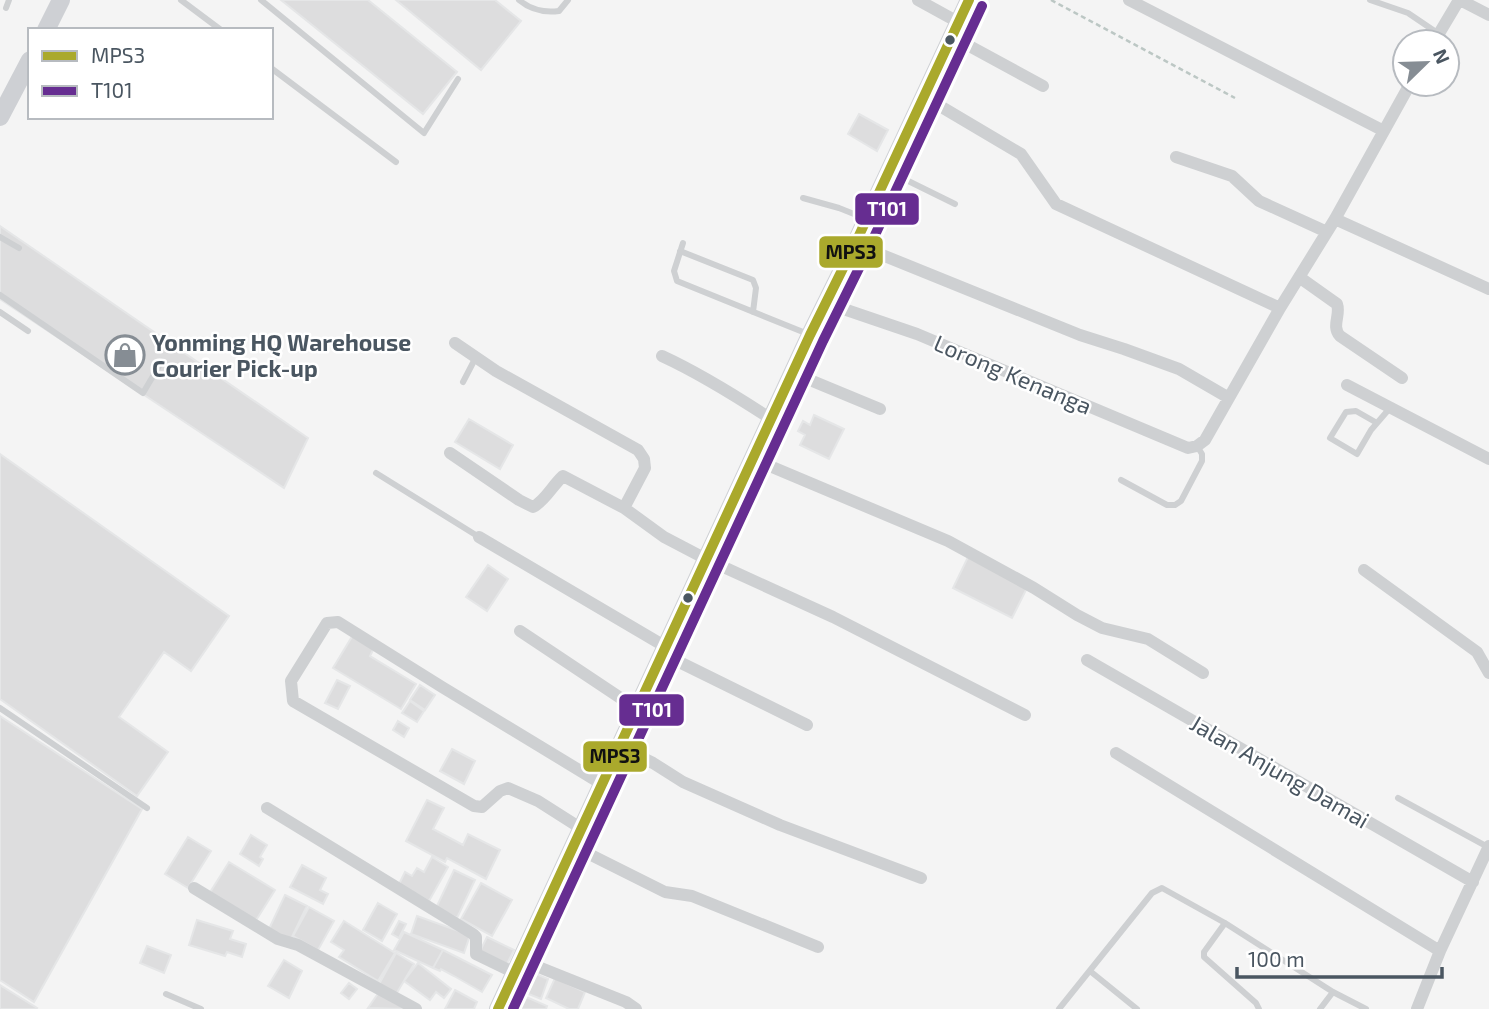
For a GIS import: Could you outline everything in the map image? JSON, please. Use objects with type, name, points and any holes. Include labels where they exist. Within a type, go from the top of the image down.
[{"type":"main road","points":[[47,28],[61,0]]},
{"type":"main road","points":[[498,1009],[810,335],[969,0]]},
{"type":"main road","points":[[0,117],[28,64]]},
{"type":"street","points":[[918,0],[954,29],[1043,86]]},
{"type":"street","points":[[1129,0],[1384,131]]},
{"type":"street","points":[[1443,28],[1460,0],[1489,15]]},
{"type":"street","points":[[923,96],[1021,155],[1056,204],[1280,308]]},
{"type":"street","points":[[1197,446],[1205,440],[1280,308],[1335,219],[1402,98]]},
{"type":"street","points":[[1176,157],[1232,176],[1259,201],[1327,232]]},
{"type":"street","points":[[1335,219],[1489,289]]},
{"type":"street","points":[[855,244],[1080,335],[1179,369],[1229,398]]},
{"type":"street","points":[[1299,277],[1337,304],[1339,310],[1335,327],[1340,336],[1402,378]]},
{"type":"street","name":"Lorong Kenanga","points":[[826,303],[918,334],[1188,448],[1197,446]]},
{"type":"street","points":[[455,343],[496,371],[638,450],[644,459],[645,468],[624,508]]},
{"type":"street","points":[[662,356],[713,382],[771,419]]},
{"type":"street","points":[[793,373],[880,410]]},
{"type":"street","points":[[1347,385],[1489,459]]},
{"type":"street","points":[[450,453],[533,507],[540,503],[552,485],[563,476],[624,508],[664,537],[706,559],[845,623],[1025,715]]},
{"type":"street","points":[[753,459],[948,541],[1102,628],[1148,639],[1203,673]]},
{"type":"street","points":[[479,537],[664,650],[807,725]]},
{"type":"street","points":[[1364,570],[1477,652],[1489,673]]},
{"type":"street","points":[[582,829],[538,801],[508,788],[500,791],[482,807],[474,806],[293,701],[291,681],[327,623],[338,622],[603,783]]},
{"type":"street","points":[[520,631],[637,709]]},
{"type":"street","name":"Jalan Anjung Damai","points":[[1087,660],[1473,882]]},
{"type":"street","points":[[620,747],[683,782],[780,825],[921,878]]},
{"type":"street","points":[[1116,753],[1440,951]]},
{"type":"street","points":[[267,808],[473,934],[476,937],[476,954],[626,1002],[636,1009]]},
{"type":"street","points":[[573,846],[665,892],[692,896],[818,947]]},
{"type":"street","points":[[1417,1009],[1440,951],[1489,847]]},
{"type":"street","points":[[194,888],[278,939],[298,945],[416,1009]]},
{"type":"lane","points":[[6,8],[9,0]]},
{"type":"lane","points":[[181,0],[218,28]]},
{"type":"lane","points":[[261,0],[424,133],[458,79]]},
{"type":"lane","points":[[519,0],[543,13],[559,11],[568,0]]},
{"type":"lane","points":[[1370,0],[1408,13],[1425,28]]},
{"type":"lane","points":[[273,70],[396,162]]},
{"type":"lane","points":[[889,171],[955,204]]},
{"type":"lane","points":[[803,198],[866,219]]},
{"type":"lane","points":[[0,237],[19,248]]},
{"type":"lane","points":[[683,243],[674,271],[677,281],[810,335]]},
{"type":"lane","points":[[680,251],[753,279],[756,288],[753,312]]},
{"type":"lane","points":[[0,295],[143,393],[162,361]]},
{"type":"lane","points":[[0,312],[27,331]]},
{"type":"lane","points":[[463,382],[475,357]]},
{"type":"lane","points":[[1377,423],[1356,411],[1346,412],[1330,438],[1357,454],[1390,408]]},
{"type":"lane","points":[[1121,480],[1167,505],[1175,505],[1181,500],[1202,461],[1202,454],[1197,446]]},
{"type":"lane","points":[[376,473],[479,537]]},
{"type":"lane","points":[[0,708],[147,808]]},
{"type":"lane","points":[[1398,798],[1489,847]]},
{"type":"lane","points":[[1059,1009],[1152,892],[1162,888],[1225,923],[1364,1009]]},
{"type":"lane","points":[[1225,923],[1204,953],[1204,957],[1256,1003],[1259,1009]]},
{"type":"lane","points":[[1090,971],[1137,1009]]},
{"type":"lane","points":[[1320,1009],[1333,992]]},
{"type":"lane","points":[[166,995],[201,1009]]},
{"type":"path","points":[[1051,0],[1235,98]]},
{"type":"building","points":[[281,0],[368,0],[457,72],[423,114]]},
{"type":"building","points":[[396,0],[495,0],[521,21],[481,70]]},
{"type":"building","points":[[859,114],[888,130],[877,151],[848,134]]},
{"type":"building","points":[[0,226],[308,438],[284,488],[0,299]]},
{"type":"building","points":[[814,415],[844,429],[829,459],[800,445],[805,435],[798,431],[803,421],[810,425]]},
{"type":"building","points":[[469,419],[513,445],[500,469],[455,442]]},
{"type":"building","points":[[0,454],[229,616],[191,671],[164,652],[119,717],[168,752],[137,796],[0,699]]},
{"type":"building","points":[[968,557],[1027,588],[1012,618],[953,588]]},
{"type":"building","points":[[488,565],[508,579],[487,611],[466,597]]},
{"type":"building","points":[[353,635],[374,648],[370,656],[416,684],[401,709],[333,668]]},
{"type":"building","points":[[337,680],[350,686],[338,709],[325,703]]},
{"type":"building","points":[[420,685],[435,695],[425,710],[410,700]]},
{"type":"building","points":[[410,701],[424,711],[417,722],[402,713]]},
{"type":"building","points":[[0,716],[142,809],[34,1002],[0,980]]},
{"type":"building","points":[[398,721],[409,728],[404,737],[393,730]]},
{"type":"building","points":[[452,749],[475,761],[464,784],[440,771]]},
{"type":"building","points":[[427,800],[444,808],[433,829],[463,845],[468,834],[500,850],[486,879],[447,858],[445,862],[406,841]]},
{"type":"building","points":[[251,835],[267,845],[260,857],[263,859],[259,866],[240,854]]},
{"type":"building","points":[[188,837],[211,851],[188,888],[165,874]]},
{"type":"building","points":[[432,857],[448,867],[429,901],[399,884],[405,872],[412,876],[417,868],[424,872]]},
{"type":"building","points":[[229,862],[275,890],[255,922],[209,894]]},
{"type":"building","points":[[302,865],[326,878],[320,890],[328,894],[323,904],[290,887]]},
{"type":"building","points":[[454,870],[475,880],[457,918],[436,908]]},
{"type":"building","points":[[481,883],[512,900],[492,936],[461,919]]},
{"type":"building","points":[[285,895],[307,906],[290,941],[268,931]]},
{"type":"building","points":[[378,903],[397,914],[382,941],[363,930]]},
{"type":"building","points":[[309,907],[334,921],[318,950],[293,936]]},
{"type":"building","points":[[417,916],[470,935],[464,953],[411,934]]},
{"type":"building","points":[[197,920],[233,931],[230,939],[246,944],[242,957],[227,952],[225,956],[189,945]]},
{"type":"building","points":[[344,921],[395,953],[378,981],[339,957],[344,950],[331,942]]},
{"type":"building","points":[[399,921],[406,924],[399,938],[392,934]]},
{"type":"building","points":[[404,932],[443,950],[433,968],[394,950]]},
{"type":"building","points":[[487,937],[514,950],[507,964],[480,951]]},
{"type":"building","points":[[147,946],[171,955],[164,973],[140,963]]},
{"type":"building","points":[[443,950],[492,975],[482,992],[441,969],[440,971],[433,968]]},
{"type":"building","points":[[396,953],[414,964],[395,996],[378,986]]},
{"type":"building","points":[[284,960],[302,971],[289,998],[268,986]]},
{"type":"building","points":[[418,963],[451,989],[444,998],[436,992],[430,1000],[404,981]]},
{"type":"building","points":[[524,969],[548,979],[541,999],[516,989]]},
{"type":"building","points":[[555,978],[585,992],[578,1009],[569,1009],[546,998]]},
{"type":"building","points":[[349,983],[357,989],[349,999],[341,993]]},
{"type":"building","points":[[0,985],[37,1008],[0,1009]]},
{"type":"building","points":[[455,990],[477,1002],[474,1009],[445,1009]]},
{"type":"building","points":[[379,992],[405,1009],[368,1008]]},
{"type":"building","points":[[517,993],[547,1006],[546,1009],[511,1009]]},
{"type":"transit line","name":"MPS3","points":[[498,1009],[810,335],[969,0]]},
{"type":"transit line","name":"T101","points":[[513,1009],[823,341],[982,6]]},
{"type":"place","name":"Yonming HQ Warehouse Courier Pick-up","points":[[125,355]]}]
